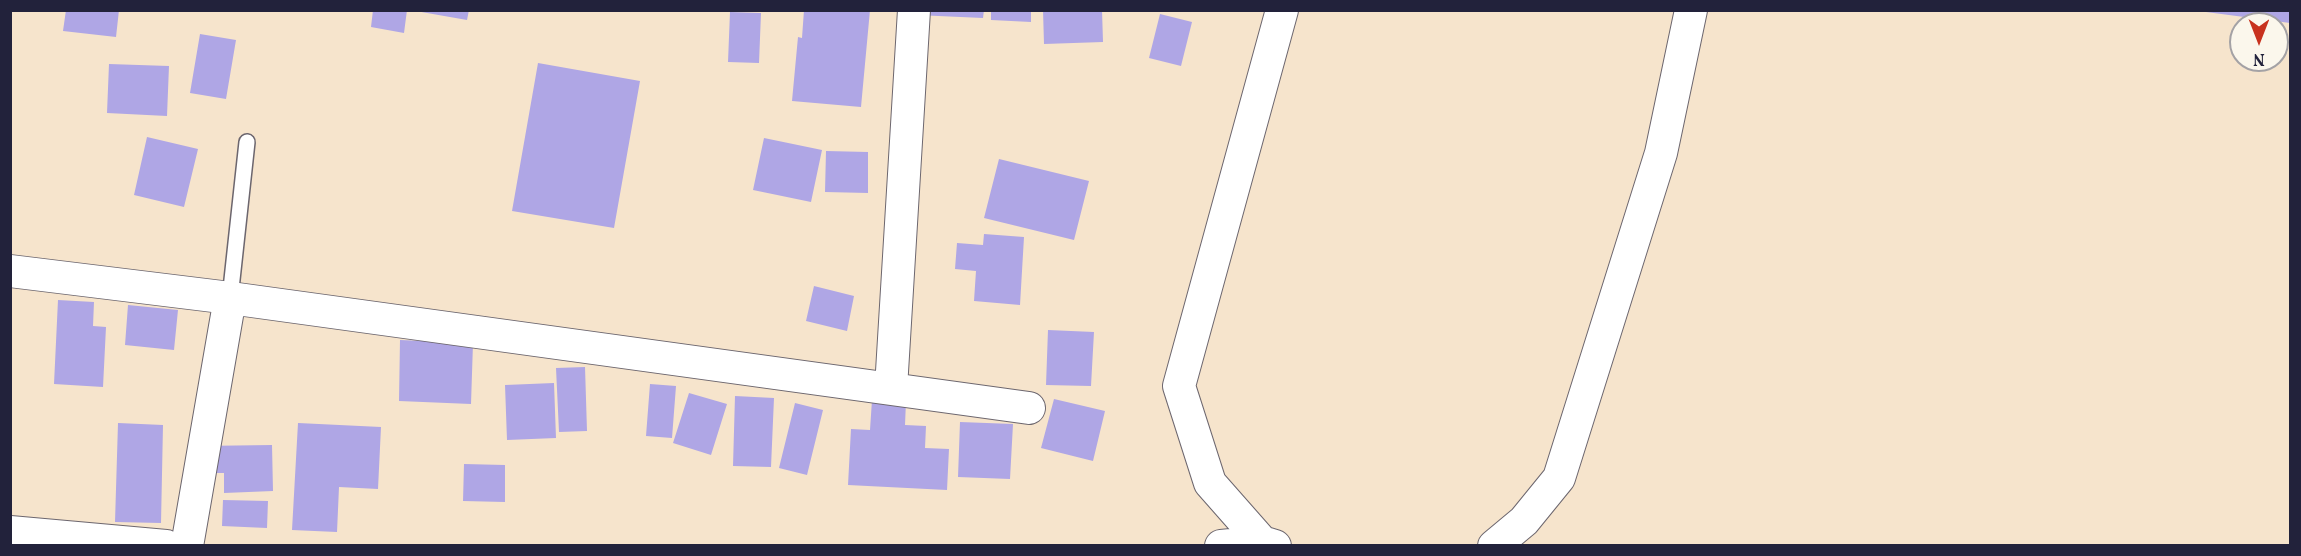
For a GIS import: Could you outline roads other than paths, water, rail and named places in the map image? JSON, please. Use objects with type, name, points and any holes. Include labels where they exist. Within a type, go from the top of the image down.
[{"type":"street","points":[[891,388],[914,10]]},
{"type":"street","points":[[1268,544],[1210,483],[1179,386],[1282,10]]},
{"type":"street","points":[[1494,546],[1524,520],[1559,478],[1661,153],[1691,10]]},
{"type":"street","points":[[10,271],[230,298],[1029,408]]},
{"type":"street","points":[[187,546],[230,298]]},
{"type":"street","points":[[10,532],[166,546]]},
{"type":"street","points":[[1221,546],[1268,544]]},
{"type":"lane","points":[[230,298],[247,142]]}]
